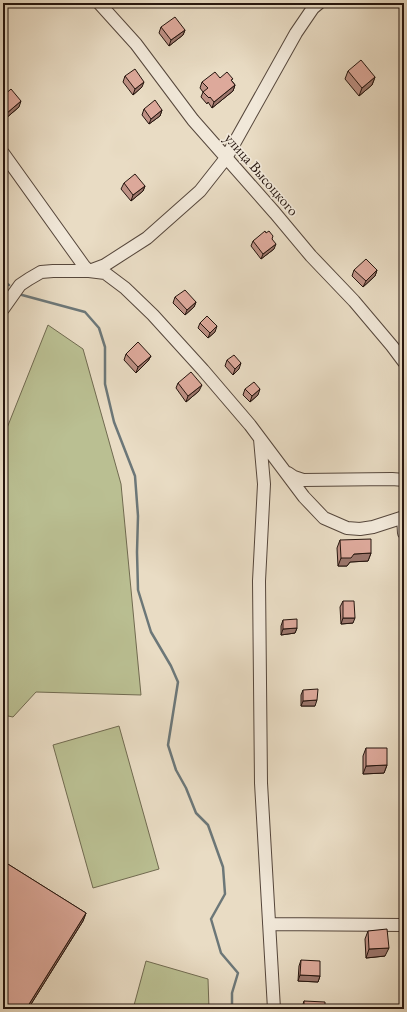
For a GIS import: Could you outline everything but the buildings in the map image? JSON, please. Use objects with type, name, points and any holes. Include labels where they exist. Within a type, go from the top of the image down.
[{"type":"street","name":"улица Высоцкого","points":[[99,3],[136,44],[193,120],[311,256],[359,307],[404,362]]},
{"type":"street","points":[[89,271],[105,265],[147,238],[175,215],[200,191],[226,158],[296,33],[313,8],[319,3]]},
{"type":"street","points":[[3,153],[89,271]]},
{"type":"street","points":[[3,309],[20,285],[41,272],[89,271],[104,273],[125,288],[153,315],[203,370],[260,439],[304,497],[324,518],[347,528],[360,529],[373,527],[404,517],[404,533]]},
{"type":"street","points":[[260,439],[264,484],[259,581],[261,782],[274,1009]]},
{"type":"street","points":[[285,471],[294,477],[303,480],[404,480]]},
{"type":"street","points":[[269,924],[404,925]]},
{"type":"green space","points":[[48,325],[83,349],[121,484],[141,695],[36,692],[13,717],[3,715],[3,438]]},
{"type":"green space","points":[[119,726],[159,869],[93,888],[53,745]]},
{"type":"green space","points":[[146,961],[208,979],[209,1009],[133,1009]]},
{"type":"waterway","points":[[3,281],[9,285]]},
{"type":"waterway","points":[[22,295],[85,312],[99,328],[105,347],[105,384],[114,422],[135,476],[138,516],[138,590],[151,632],[171,666],[178,682],[168,745],[176,770],[186,788],[196,813],[208,825],[223,867],[225,894],[211,919],[221,953],[238,973],[232,993],[232,1009]]}]
